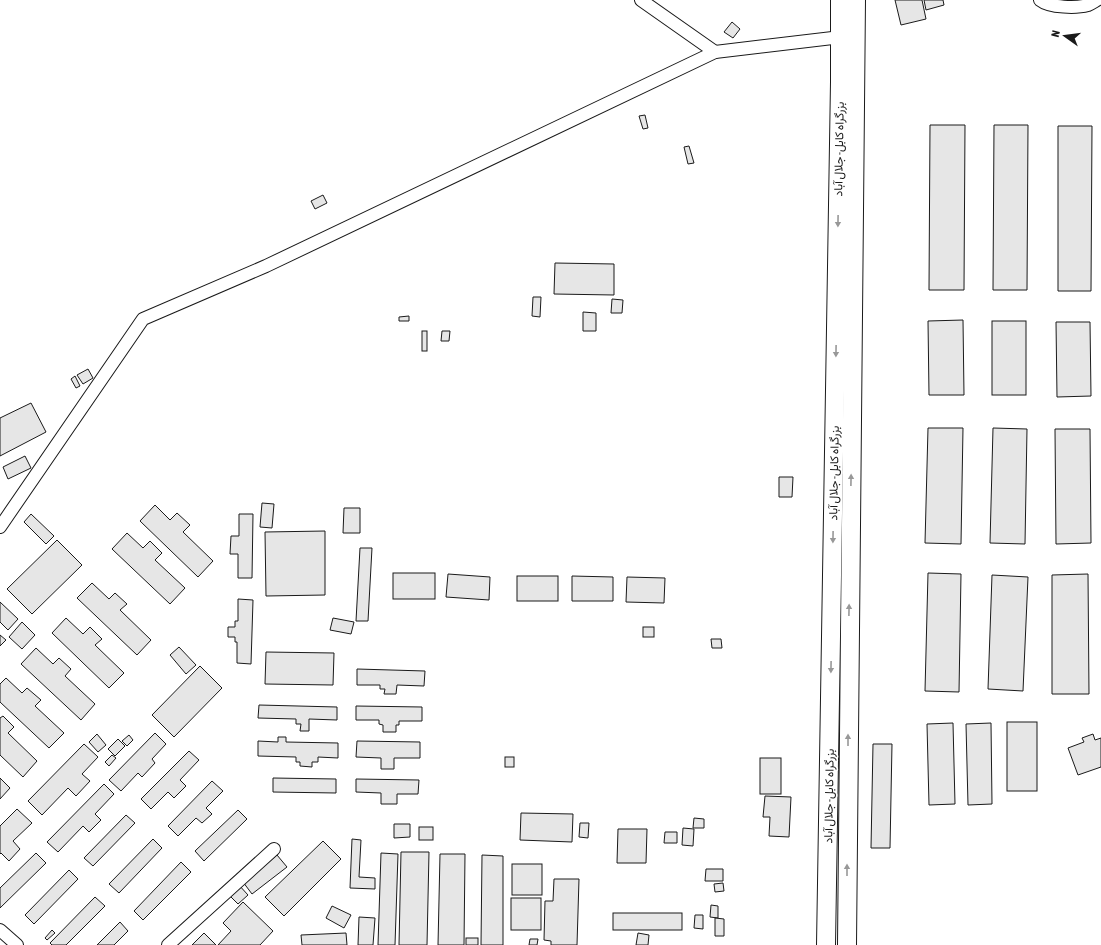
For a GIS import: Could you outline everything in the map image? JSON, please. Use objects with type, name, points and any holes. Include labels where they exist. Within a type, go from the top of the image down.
[{"type":"highway","name":"بزرگراه کابل- جلال آباد","points":[[826,945],[848,82],[840,37],[848,7]]},
{"type":"highway","name":"بزرگراه کابل- جلال آباد","points":[[847,943],[848,7]]},
{"type":"highway","points":[[831,708],[848,707]]},
{"type":"street","points":[[640,0],[715,52]]},
{"type":"street","points":[[1040,0],[1064,7],[1089,5],[1097,0]]},
{"type":"street","points":[[0,526],[143,319],[266,266],[715,52],[840,37]]},
{"type":"street","points":[[168,945],[274,849]]},
{"type":"street","points":[[0,930],[17,945]]},
{"type":"building","points":[[895,0],[922,0],[926,19],[901,25]]},
{"type":"building","points":[[924,0],[943,0],[944,5],[926,10]]},
{"type":"building","points":[[732,22],[740,29],[733,38],[724,32]]},
{"type":"building","points":[[645,115],[648,128],[643,129],[639,116]]},
{"type":"building","points":[[930,125],[965,125],[964,290],[929,290]]},
{"type":"building","points":[[994,125],[1028,125],[1027,290],[993,290]]},
{"type":"building","points":[[1058,126],[1092,126],[1091,291],[1058,291]]},
{"type":"building","points":[[689,146],[694,163],[688,164],[684,147]]},
{"type":"building","points":[[323,195],[327,203],[315,209],[311,201]]},
{"type":"building","points":[[555,263],[614,264],[614,295],[554,294]]},
{"type":"building","points":[[533,297],[541,297],[540,317],[532,316]]},
{"type":"building","points":[[612,299],[623,300],[622,313],[611,313]]},
{"type":"building","points":[[583,312],[596,313],[596,331],[583,331]]},
{"type":"building","points":[[409,316],[409,321],[399,321],[399,317]]},
{"type":"building","points":[[963,320],[964,395],[929,395],[928,321]]},
{"type":"building","points":[[992,321],[1026,321],[1026,395],[992,395]]},
{"type":"building","points":[[1056,322],[1090,322],[1091,396],[1057,397]]},
{"type":"building","points":[[422,331],[427,331],[427,351],[422,351]]},
{"type":"building","points":[[442,331],[450,331],[449,341],[441,341]]},
{"type":"building","points":[[88,369],[93,378],[83,384],[77,375]]},
{"type":"building","points":[[75,376],[80,386],[76,388],[71,379]]},
{"type":"building","points":[[31,403],[46,432],[0,456],[0,418]]},
{"type":"building","points":[[928,428],[963,428],[961,544],[925,543]]},
{"type":"building","points":[[993,428],[1027,429],[1025,544],[990,543]]},
{"type":"building","points":[[1055,429],[1090,429],[1091,543],[1056,544]]},
{"type":"building","points":[[25,456],[31,468],[8,479],[3,467]]},
{"type":"building","points":[[779,477],[793,477],[792,497],[779,497]]},
{"type":"building","points":[[262,503],[274,504],[272,528],[260,527]]},
{"type":"building","points":[[155,505],[170,520],[177,513],[190,525],[183,532],[213,561],[198,577],[140,521]]},
{"type":"building","points":[[344,508],[360,508],[360,533],[343,533]]},
{"type":"building","points":[[31,514],[54,536],[46,544],[24,522]]},
{"type":"building","points":[[239,514],[253,514],[252,578],[238,578],[238,554],[230,554],[231,536],[239,536]]},
{"type":"building","points":[[325,531],[325,595],[266,596],[265,532]]},
{"type":"building","points":[[127,533],[143,548],[150,541],[162,553],[155,560],[185,588],[170,604],[112,549]]},
{"type":"building","points":[[57,540],[82,565],[32,614],[7,589]]},
{"type":"building","points":[[360,548],[372,548],[368,621],[356,621]]},
{"type":"building","points":[[393,573],[435,573],[435,599],[393,599]]},
{"type":"building","points":[[928,573],[961,574],[959,692],[925,691]]},
{"type":"building","points":[[448,574],[490,577],[489,600],[446,597]]},
{"type":"building","points":[[1088,574],[1089,694],[1052,694],[1052,575]]},
{"type":"building","points":[[992,575],[1028,577],[1023,691],[988,689]]},
{"type":"building","points":[[517,576],[558,576],[558,601],[517,601]]},
{"type":"building","points":[[572,576],[613,577],[613,601],[572,601]]},
{"type":"building","points":[[627,577],[665,578],[664,603],[626,602]]},
{"type":"building","points":[[92,583],[109,599],[115,593],[127,604],[120,610],[151,640],[137,655],[77,598]]},
{"type":"building","points":[[238,599],[253,600],[251,664],[237,663],[237,642],[235,642],[235,637],[228,637],[228,627],[235,627],[235,621],[238,621]]},
{"type":"building","points":[[0,602],[18,619],[8,630],[0,622]]},
{"type":"building","points":[[66,618],[83,634],[90,627],[102,639],[95,645],[124,673],[109,688],[52,633]]},
{"type":"building","points":[[333,618],[354,622],[351,634],[330,630]]},
{"type":"building","points":[[22,622],[35,635],[22,649],[9,637]]},
{"type":"building","points":[[643,627],[654,627],[654,637],[643,637]]},
{"type":"building","points":[[0,635],[6,640],[0,646]]},
{"type":"building","points":[[711,639],[721,639],[722,648],[712,648]]},
{"type":"building","points":[[179,647],[196,665],[186,674],[170,655]]},
{"type":"building","points":[[36,648],[53,664],[59,658],[71,669],[65,676],[95,704],[81,720],[21,664]]},
{"type":"building","points":[[266,652],[334,653],[333,685],[265,684]]},
{"type":"building","points":[[200,666],[222,688],[174,737],[152,715]]},
{"type":"building","points":[[357,669],[425,671],[424,686],[397,685],[396,694],[384,694],[385,689],[380,689],[380,685],[357,685]]},
{"type":"building","points":[[6,678],[22,693],[27,688],[41,700],[35,706],[64,733],[49,748],[0,702],[0,684]]},
{"type":"building","points":[[259,705],[337,707],[337,720],[309,719],[309,731],[300,731],[301,724],[296,724],[296,719],[258,718]]},
{"type":"building","points":[[356,706],[422,707],[422,721],[399,721],[399,725],[396,725],[396,732],[383,732],[383,725],[379,724],[379,720],[356,720]]},
{"type":"building","points":[[3,716],[14,727],[8,733],[37,761],[23,777],[0,755],[0,718]]},
{"type":"building","points":[[1007,722],[1037,722],[1037,791],[1007,791]]},
{"type":"building","points":[[953,723],[955,804],[929,805],[927,724]]},
{"type":"building","points":[[991,723],[992,804],[968,805],[966,724]]},
{"type":"building","points":[[155,733],[166,744],[152,759],[155,763],[142,777],[138,773],[121,791],[109,780]]},
{"type":"building","points":[[97,734],[106,745],[98,752],[89,742]]},
{"type":"building","points":[[1093,734],[1095,740],[1101,738],[1101,767],[1078,775],[1068,748],[1084,742],[1082,738]]},
{"type":"building","points":[[129,735],[133,740],[127,746],[122,741]]},
{"type":"building","points":[[278,737],[286,737],[286,742],[338,743],[338,758],[318,757],[318,762],[312,762],[312,767],[300,766],[300,762],[296,762],[296,757],[258,756],[258,741],[278,742]]},
{"type":"building","points":[[118,739],[125,746],[115,756],[108,749]]},
{"type":"building","points":[[357,741],[420,742],[420,758],[394,758],[394,769],[381,769],[381,758],[356,757]]},
{"type":"building","points":[[84,744],[98,757],[82,774],[90,781],[76,796],[68,788],[42,815],[28,801]]},
{"type":"building","points":[[873,744],[892,744],[890,848],[871,848]]},
{"type":"building","points":[[189,751],[199,760],[180,780],[186,786],[174,798],[168,792],[151,809],[141,799]]},
{"type":"building","points":[[112,755],[116,758],[109,766],[105,762]]},
{"type":"building","points":[[505,757],[514,757],[514,767],[505,767]]},
{"type":"building","points":[[760,758],[781,758],[781,794],[760,794]]},
{"type":"building","points":[[0,778],[10,788],[0,799]]},
{"type":"building","points":[[273,778],[336,779],[336,793],[273,792]]},
{"type":"building","points":[[356,779],[419,780],[418,794],[397,794],[397,804],[381,804],[381,793],[356,792]]},
{"type":"building","points":[[212,781],[223,791],[206,808],[212,814],[202,823],[196,818],[178,836],[168,826]]},
{"type":"building","points":[[104,784],[114,794],[95,814],[101,820],[89,832],[83,826],[58,852],[47,842]]},
{"type":"building","points":[[765,796],[791,797],[789,837],[769,836],[770,817],[763,817]]},
{"type":"building","points":[[17,809],[32,823],[13,841],[20,849],[9,861],[1,853],[0,854],[0,826]]},
{"type":"building","points":[[238,810],[247,819],[204,861],[195,851]]},
{"type":"building","points":[[521,813],[573,814],[572,842],[520,840]]},
{"type":"building","points":[[126,815],[135,823],[93,866],[84,858]]},
{"type":"building","points":[[694,818],[704,819],[704,828],[693,828]]},
{"type":"building","points":[[580,823],[589,823],[588,838],[579,837]]},
{"type":"building","points":[[394,824],[410,824],[410,837],[394,838]]},
{"type":"building","points":[[419,827],[433,827],[433,840],[419,840]]},
{"type":"building","points":[[683,828],[694,829],[693,846],[682,845]]},
{"type":"building","points":[[618,829],[647,829],[646,863],[617,863]]},
{"type":"building","points":[[665,832],[677,832],[677,843],[664,843]]},
{"type":"building","points":[[153,839],[162,848],[119,893],[109,884]]},
{"type":"building","points":[[352,839],[361,840],[359,877],[375,878],[375,889],[350,888]]},
{"type":"building","points":[[323,841],[341,859],[284,916],[265,897]]},
{"type":"building","points":[[401,852],[429,852],[427,945],[399,945]]},
{"type":"building","points":[[36,853],[46,863],[0,908],[0,888]]},
{"type":"building","points":[[381,853],[398,854],[395,945],[378,945]]},
{"type":"building","points":[[440,854],[465,854],[464,945],[438,945]]},
{"type":"building","points":[[277,855],[287,867],[252,894],[243,882]]},
{"type":"building","points":[[482,855],[503,856],[503,945],[481,945]]},
{"type":"building","points":[[181,862],[191,872],[143,920],[134,911]]},
{"type":"building","points":[[512,864],[542,864],[542,895],[512,895]]},
{"type":"building","points":[[706,869],[723,869],[723,881],[705,881]]},
{"type":"building","points":[[69,870],[78,879],[34,924],[25,915]]},
{"type":"building","points":[[554,879],[579,879],[577,945],[551,945],[551,941],[544,940],[545,901],[553,901]]},
{"type":"building","points":[[723,883],[724,891],[715,892],[714,884]]},
{"type":"building","points":[[238,884],[248,895],[238,904],[228,894]]},
{"type":"building","points":[[95,897],[105,906],[66,945],[52,945],[50,943]]},
{"type":"building","points":[[511,898],[541,898],[541,930],[511,930]]},
{"type":"building","points":[[243,902],[273,931],[260,945],[218,945],[231,931],[223,923]]},
{"type":"building","points":[[711,905],[718,906],[718,918],[710,917]]},
{"type":"building","points":[[332,906],[351,915],[344,928],[326,918]]},
{"type":"building","points":[[613,913],[682,913],[682,930],[613,930]]},
{"type":"building","points":[[695,915],[703,915],[703,929],[694,928]]},
{"type":"building","points":[[359,917],[375,918],[373,945],[358,945]]},
{"type":"building","points":[[715,918],[724,919],[724,936],[715,936]]},
{"type":"building","points":[[120,922],[128,931],[114,945],[97,945]]},
{"type":"building","points":[[52,930],[55,933],[47,940],[45,938]]},
{"type":"building","points":[[204,933],[216,945],[192,945]]},
{"type":"building","points":[[346,933],[347,945],[302,945],[301,935]]},
{"type":"building","points":[[638,933],[649,935],[648,945],[636,945]]},
{"type":"building","points":[[466,938],[478,938],[478,945],[466,945]]},
{"type":"building","points":[[530,939],[538,939],[537,945],[529,945]]}]
